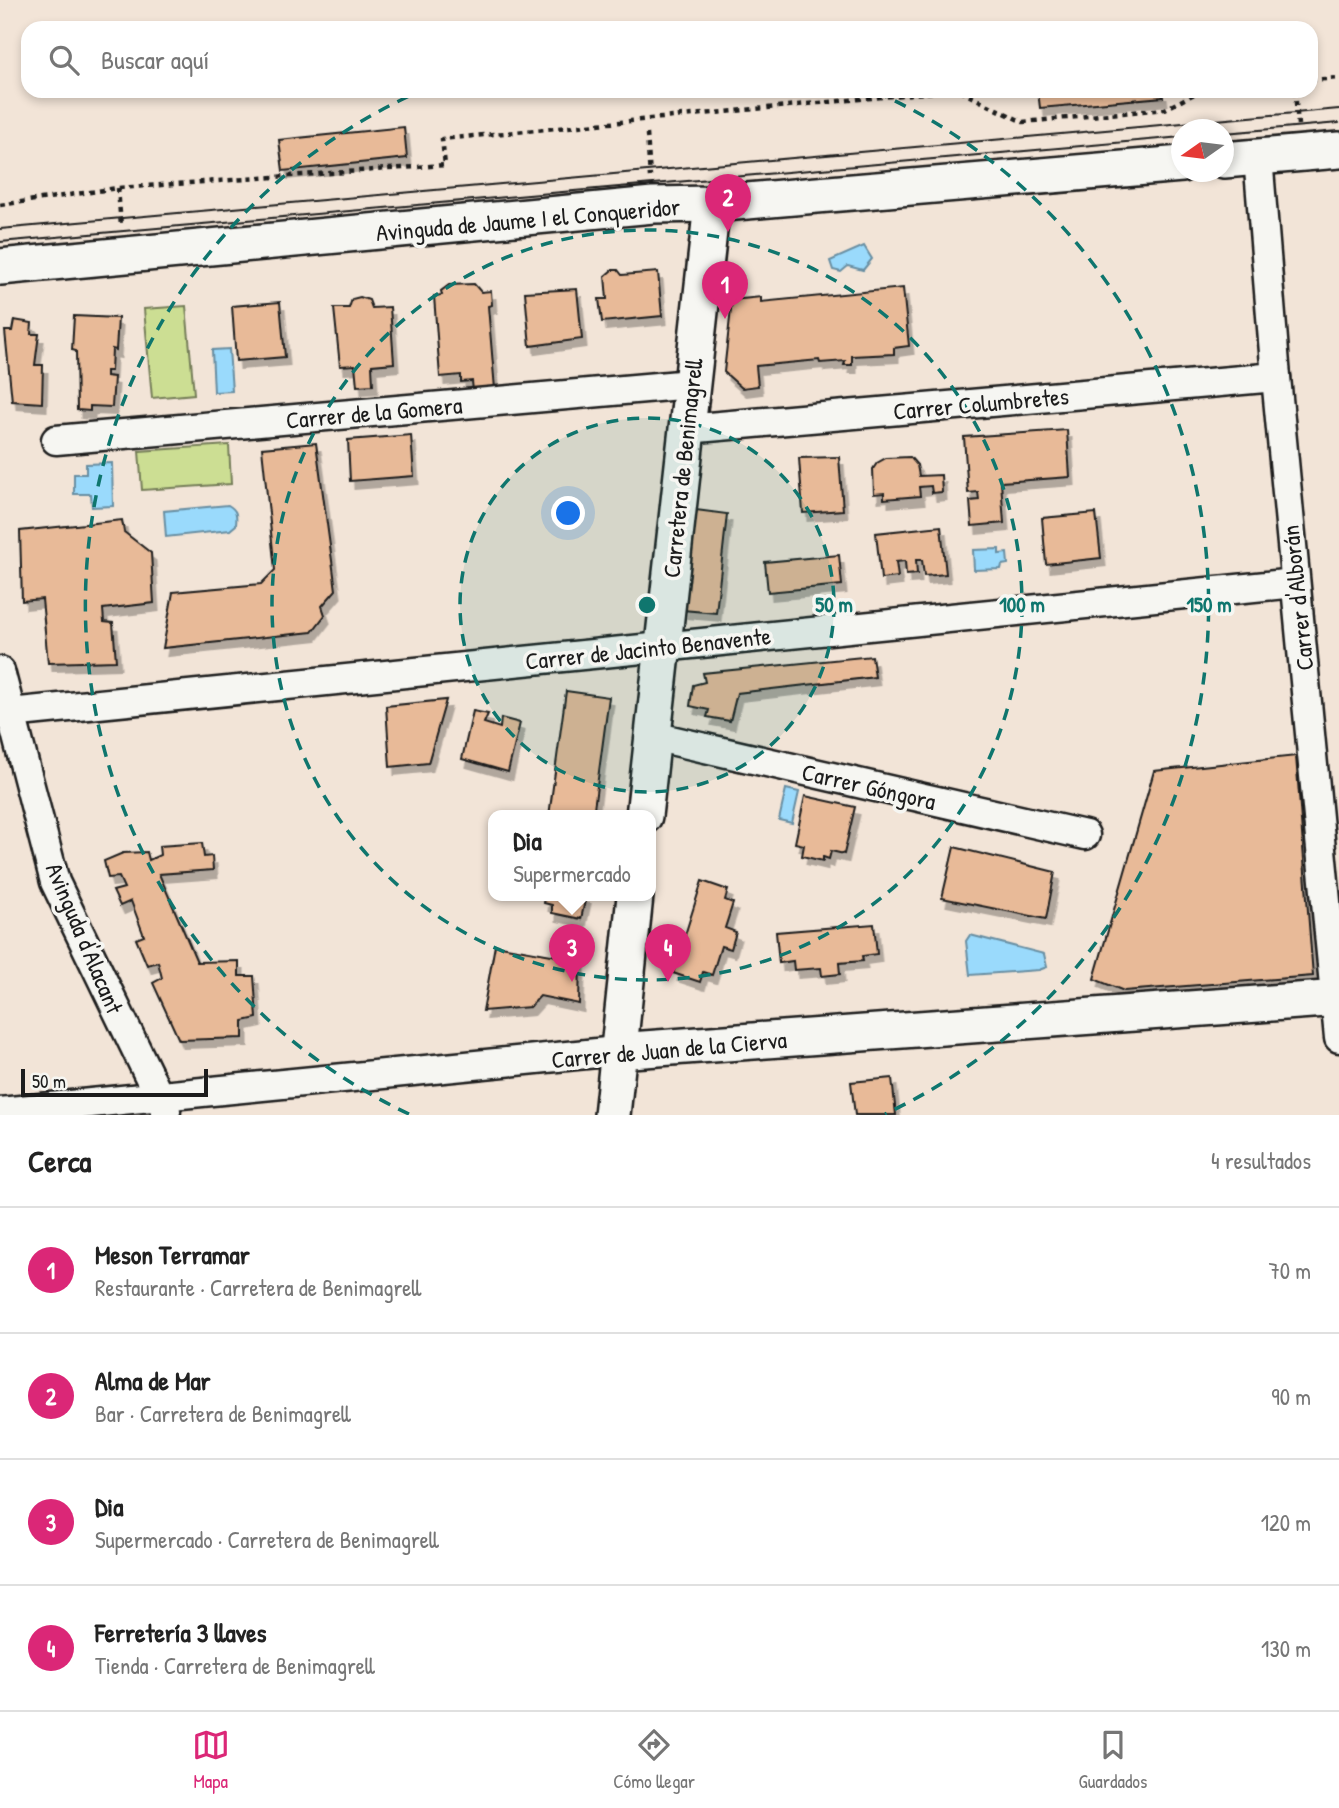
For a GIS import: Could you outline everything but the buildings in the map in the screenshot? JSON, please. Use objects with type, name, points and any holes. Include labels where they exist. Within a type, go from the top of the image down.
[{"type":"street","points":[[1234,159],[1339,150]]},
{"type":"street","name":"Carrer d'Alborán","points":[[1258,157],[1295,583],[1338,998],[1339,1038]]},
{"type":"street","name":"Avinguda de Jaume I el Conqueridor","points":[[0,267],[653,205],[712,204],[1171,165]]},
{"type":"street","name":"Carretera de Benimagrell","points":[[645,810],[712,204]]},
{"type":"street","name":"Carrer Columbretes","points":[[686,429],[1276,377]]},
{"type":"street","name":"Carrer de la Gomera","points":[[56,440],[691,384]]},
{"type":"street","name":"Carrer de Jacinto Benavente","points":[[5,714],[1295,583]]},
{"type":"street","name":"Avinguda d'Alacant","points":[[0,671],[5,714],[55,882],[163,1106]]},
{"type":"street","name":"Carrer Góngora","points":[[653,736],[1085,835]]},
{"type":"street","points":[[612,1115],[634,901]]},
{"type":"street","name":"Carrer de Juan de la Cierva","points":[[0,1112],[163,1106],[617,1051],[1338,998]]},
{"type":"path","points":[[1318,80],[1339,78]]},
{"type":"path","points":[[0,205],[118,188],[445,165],[442,139],[871,98]]},
{"type":"path","points":[[975,98],[1023,121],[1165,109],[1186,98]]},
{"type":"path","points":[[647,134],[653,205]]},
{"type":"path","points":[[118,188],[123,255]]},
{"type":"green space","points":[[186,306],[194,394],[152,398],[144,309]]},
{"type":"green space","points":[[229,445],[231,484],[142,490],[139,451]]},
{"type":"water","points":[[864,246],[872,259],[863,270],[848,266],[841,272],[833,270],[830,261]]},
{"type":"water","points":[[229,349],[232,391],[214,392],[212,350]]},
{"type":"water","points":[[112,463],[113,506],[92,507],[91,494],[74,494],[74,474],[86,474],[86,464]]},
{"type":"water","points":[[228,505],[235,511],[236,516],[236,525],[230,530],[166,537],[164,511]]},
{"type":"water","points":[[999,549],[999,554],[1007,553],[1008,564],[1002,565],[1001,569],[974,570],[973,550]]},
{"type":"water","points":[[786,789],[799,792],[792,823],[779,820]]},
{"type":"water","points":[[970,935],[1044,954],[1047,967],[1039,970],[970,975],[966,941]]},
{"type":"tram line","points":[[0,229],[1339,109]]},
{"type":"tram line","points":[[1234,132],[1339,123]]},
{"type":"tram line","points":[[0,242],[1171,138]]},
{"type":"place","name":"Alma de Mar","points":[[728,232]]},
{"type":"place","name":"Meson Terramar","points":[[725,319]]},
{"type":"place","name":"Dia","points":[[572,982]]},
{"type":"place","name":"Ferretería 3 llaves","points":[[668,982]]}]
